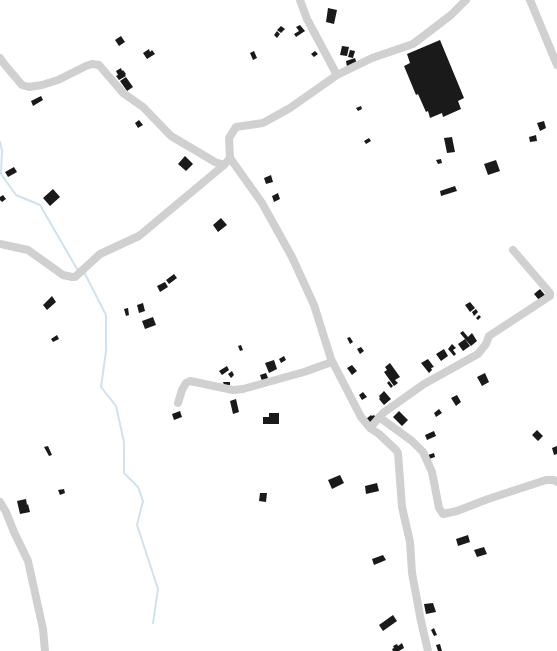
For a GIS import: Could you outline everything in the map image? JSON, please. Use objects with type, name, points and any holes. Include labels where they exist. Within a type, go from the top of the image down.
[{"type":"street","points":[[300,0],[307,19],[337,75]]},
{"type":"street","points":[[428,651],[412,573],[410,542],[402,507],[398,453],[379,434],[370,428],[361,417],[332,362],[314,304],[292,257],[262,203],[230,158],[229,138],[236,127],[263,123],[290,108],[337,75],[372,58],[413,44],[451,15],[466,0]]},
{"type":"street","points":[[530,0],[557,65]]},
{"type":"street","points":[[0,58],[22,85],[29,87],[58,80],[92,64],[99,65],[123,93],[143,107],[171,136],[214,162],[224,165]]},
{"type":"street","points":[[0,244],[28,250],[63,275],[75,277],[100,254],[139,236],[224,165],[230,158]]},
{"type":"street","points":[[370,428],[379,417],[424,384],[478,354],[486,344],[489,336],[550,296],[550,293],[513,250]]},
{"type":"street","points":[[178,403],[182,390],[190,381],[233,390],[243,389],[304,372],[332,362]]},
{"type":"street","points":[[379,417],[412,441],[423,452],[432,472],[439,508],[443,514],[457,511],[546,480],[554,480],[557,482]]},
{"type":"street","points":[[0,502],[28,561],[43,629],[45,651]]},
{"type":"building","points":[[328,8],[337,10],[334,24],[326,22]]},
{"type":"building","points":[[300,25],[305,31],[296,37],[294,34],[299,31],[296,27]]},
{"type":"building","points":[[281,26],[285,29],[281,33],[277,30]]},
{"type":"building","points":[[277,31],[280,34],[277,38],[274,35]]},
{"type":"building","points":[[121,36],[125,42],[119,46],[115,40]]},
{"type":"building","points":[[440,40],[464,98],[458,101],[461,109],[443,117],[442,113],[430,118],[428,111],[426,112],[418,94],[416,95],[404,66],[410,63],[407,54]]},
{"type":"building","points":[[342,46],[349,47],[347,56],[340,55]]},
{"type":"building","points":[[149,49],[150,52],[152,50],[155,54],[147,59],[143,53]]},
{"type":"building","points":[[350,50],[355,51],[353,58],[348,57]]},
{"type":"building","points":[[254,51],[257,58],[253,60],[250,53]]},
{"type":"building","points":[[315,51],[318,54],[314,57],[311,54]]},
{"type":"building","points":[[355,58],[357,64],[347,67],[346,61]]},
{"type":"building","points":[[121,68],[126,76],[119,80],[116,76],[118,75],[116,71]]},
{"type":"building","points":[[126,77],[133,87],[127,91],[120,81]]},
{"type":"building","points":[[41,96],[43,100],[33,106],[31,101]]},
{"type":"building","points":[[361,106],[362,109],[358,111],[356,108]]},
{"type":"building","points":[[139,120],[143,125],[138,128],[135,123]]},
{"type":"building","points":[[544,121],[546,128],[540,131],[537,123]]},
{"type":"building","points":[[536,135],[537,141],[530,142],[529,137]]},
{"type":"building","points":[[452,137],[455,152],[447,153],[444,138]]},
{"type":"building","points":[[369,138],[371,141],[366,144],[364,141]]},
{"type":"building","points":[[185,156],[193,164],[186,171],[178,164]]},
{"type":"building","points":[[441,159],[442,163],[438,164],[436,160]]},
{"type":"building","points":[[496,160],[500,171],[488,175],[484,164]]},
{"type":"building","points":[[14,167],[17,172],[8,177],[5,172]]},
{"type":"building","points":[[271,175],[273,182],[266,184],[264,178]]},
{"type":"building","points":[[455,186],[457,191],[441,196],[440,191]]},
{"type":"building","points":[[53,189],[60,197],[50,206],[43,198]]},
{"type":"building","points":[[278,193],[280,199],[274,202],[272,196]]},
{"type":"building","points":[[3,195],[6,199],[2,202],[0,197]]},
{"type":"building","points":[[221,218],[227,225],[218,232],[213,225]]},
{"type":"building","points":[[174,274],[177,278],[169,284],[166,280]]},
{"type":"building","points":[[165,282],[168,287],[160,292],[157,286]]},
{"type":"building","points":[[540,289],[545,295],[539,300],[534,294]]},
{"type":"building","points":[[52,296],[56,302],[47,310],[43,305]]},
{"type":"building","points":[[470,302],[475,308],[470,312],[465,305]]},
{"type":"building","points":[[143,303],[145,311],[139,313],[137,305]]},
{"type":"building","points":[[128,308],[129,315],[126,316],[124,309]]},
{"type":"building","points":[[476,309],[478,312],[474,316],[472,312]]},
{"type":"building","points":[[479,315],[481,317],[478,320],[476,318]]},
{"type":"building","points":[[153,317],[156,325],[145,329],[142,321]]},
{"type":"building","points":[[463,331],[468,337],[472,333],[477,341],[471,346],[460,333]]},
{"type":"building","points":[[57,335],[59,339],[53,342],[51,339]]},
{"type":"building","points":[[350,337],[353,342],[350,344],[347,338]]},
{"type":"building","points":[[465,339],[470,346],[463,351],[458,344]]},
{"type":"building","points":[[452,344],[456,348],[453,350],[456,354],[454,356],[448,349]]},
{"type":"building","points":[[241,345],[243,350],[240,351],[238,346]]},
{"type":"building","points":[[361,347],[364,351],[360,354],[357,349]]},
{"type":"building","points":[[444,349],[448,356],[441,361],[436,354]]},
{"type":"building","points":[[284,356],[286,360],[281,363],[279,359]]},
{"type":"building","points":[[428,359],[434,367],[431,368],[432,370],[429,373],[421,363]]},
{"type":"building","points":[[274,360],[277,369],[269,373],[265,363]]},
{"type":"building","points":[[390,363],[400,377],[395,380],[398,383],[394,386],[384,372],[387,370],[385,367]]},
{"type":"building","points":[[352,365],[357,371],[352,375],[347,368]]},
{"type":"building","points":[[227,366],[229,370],[222,375],[219,371]]},
{"type":"building","points":[[232,371],[234,375],[231,378],[228,374]]},
{"type":"building","points":[[266,373],[268,378],[262,381],[260,375]]},
{"type":"building","points":[[485,373],[489,382],[482,386],[477,377]]},
{"type":"building","points":[[389,381],[393,386],[391,388],[387,383]]},
{"type":"building","points":[[223,382],[230,382],[230,385],[224,385]]},
{"type":"building","points":[[384,391],[391,399],[384,405],[379,399],[379,396]]},
{"type":"building","points":[[363,392],[367,397],[362,400],[359,395]]},
{"type":"building","points":[[457,395],[461,402],[456,406],[451,398]]},
{"type":"building","points":[[236,399],[239,412],[233,414],[230,401]]},
{"type":"building","points":[[439,409],[442,413],[436,417],[434,413]]},
{"type":"building","points":[[180,411],[182,417],[174,420],[172,414]]},
{"type":"building","points":[[399,411],[408,420],[402,426],[393,417]]},
{"type":"building","points":[[269,413],[279,413],[279,424],[263,424],[263,417],[269,417]]},
{"type":"building","points":[[371,415],[374,415],[376,418],[369,423],[366,419]]},
{"type":"building","points":[[537,430],[543,436],[538,441],[532,435]]},
{"type":"building","points":[[434,431],[436,436],[427,440],[425,435]]},
{"type":"building","points":[[48,446],[52,455],[49,456],[44,447]]},
{"type":"building","points":[[557,446],[557,454],[554,455],[552,448]]},
{"type":"building","points":[[434,453],[435,457],[429,459],[428,455]]},
{"type":"building","points":[[340,475],[344,483],[332,489],[328,480]]},
{"type":"building","points":[[377,483],[379,491],[366,494],[365,486]]},
{"type":"building","points":[[64,489],[65,493],[60,495],[58,490]]},
{"type":"building","points":[[260,493],[267,493],[266,502],[259,501]]},
{"type":"building","points":[[26,499],[30,512],[20,514],[17,501]]},
{"type":"building","points":[[468,535],[470,542],[458,546],[456,539]]},
{"type":"building","points":[[484,547],[487,554],[477,557],[474,550]]},
{"type":"building","points":[[383,555],[386,560],[374,565],[372,559]]},
{"type":"building","points":[[433,603],[436,612],[426,614],[424,604]]},
{"type":"building","points":[[393,615],[397,621],[383,631],[379,625]]},
{"type":"building","points":[[434,628],[437,635],[434,636],[431,630]]},
{"type":"building","points":[[402,643],[404,648],[399,651],[393,651],[393,646],[397,644],[398,646]]},
{"type":"building","points":[[440,644],[442,651],[438,651],[436,645]]},
{"type":"waterway","points":[[0,142],[2,151],[1,174],[16,195],[40,205],[77,269]]},
{"type":"waterway","points":[[84,272],[106,315],[106,351],[101,387],[116,406],[124,442],[124,473],[138,487],[143,501],[137,525],[158,589],[153,623]]}]
